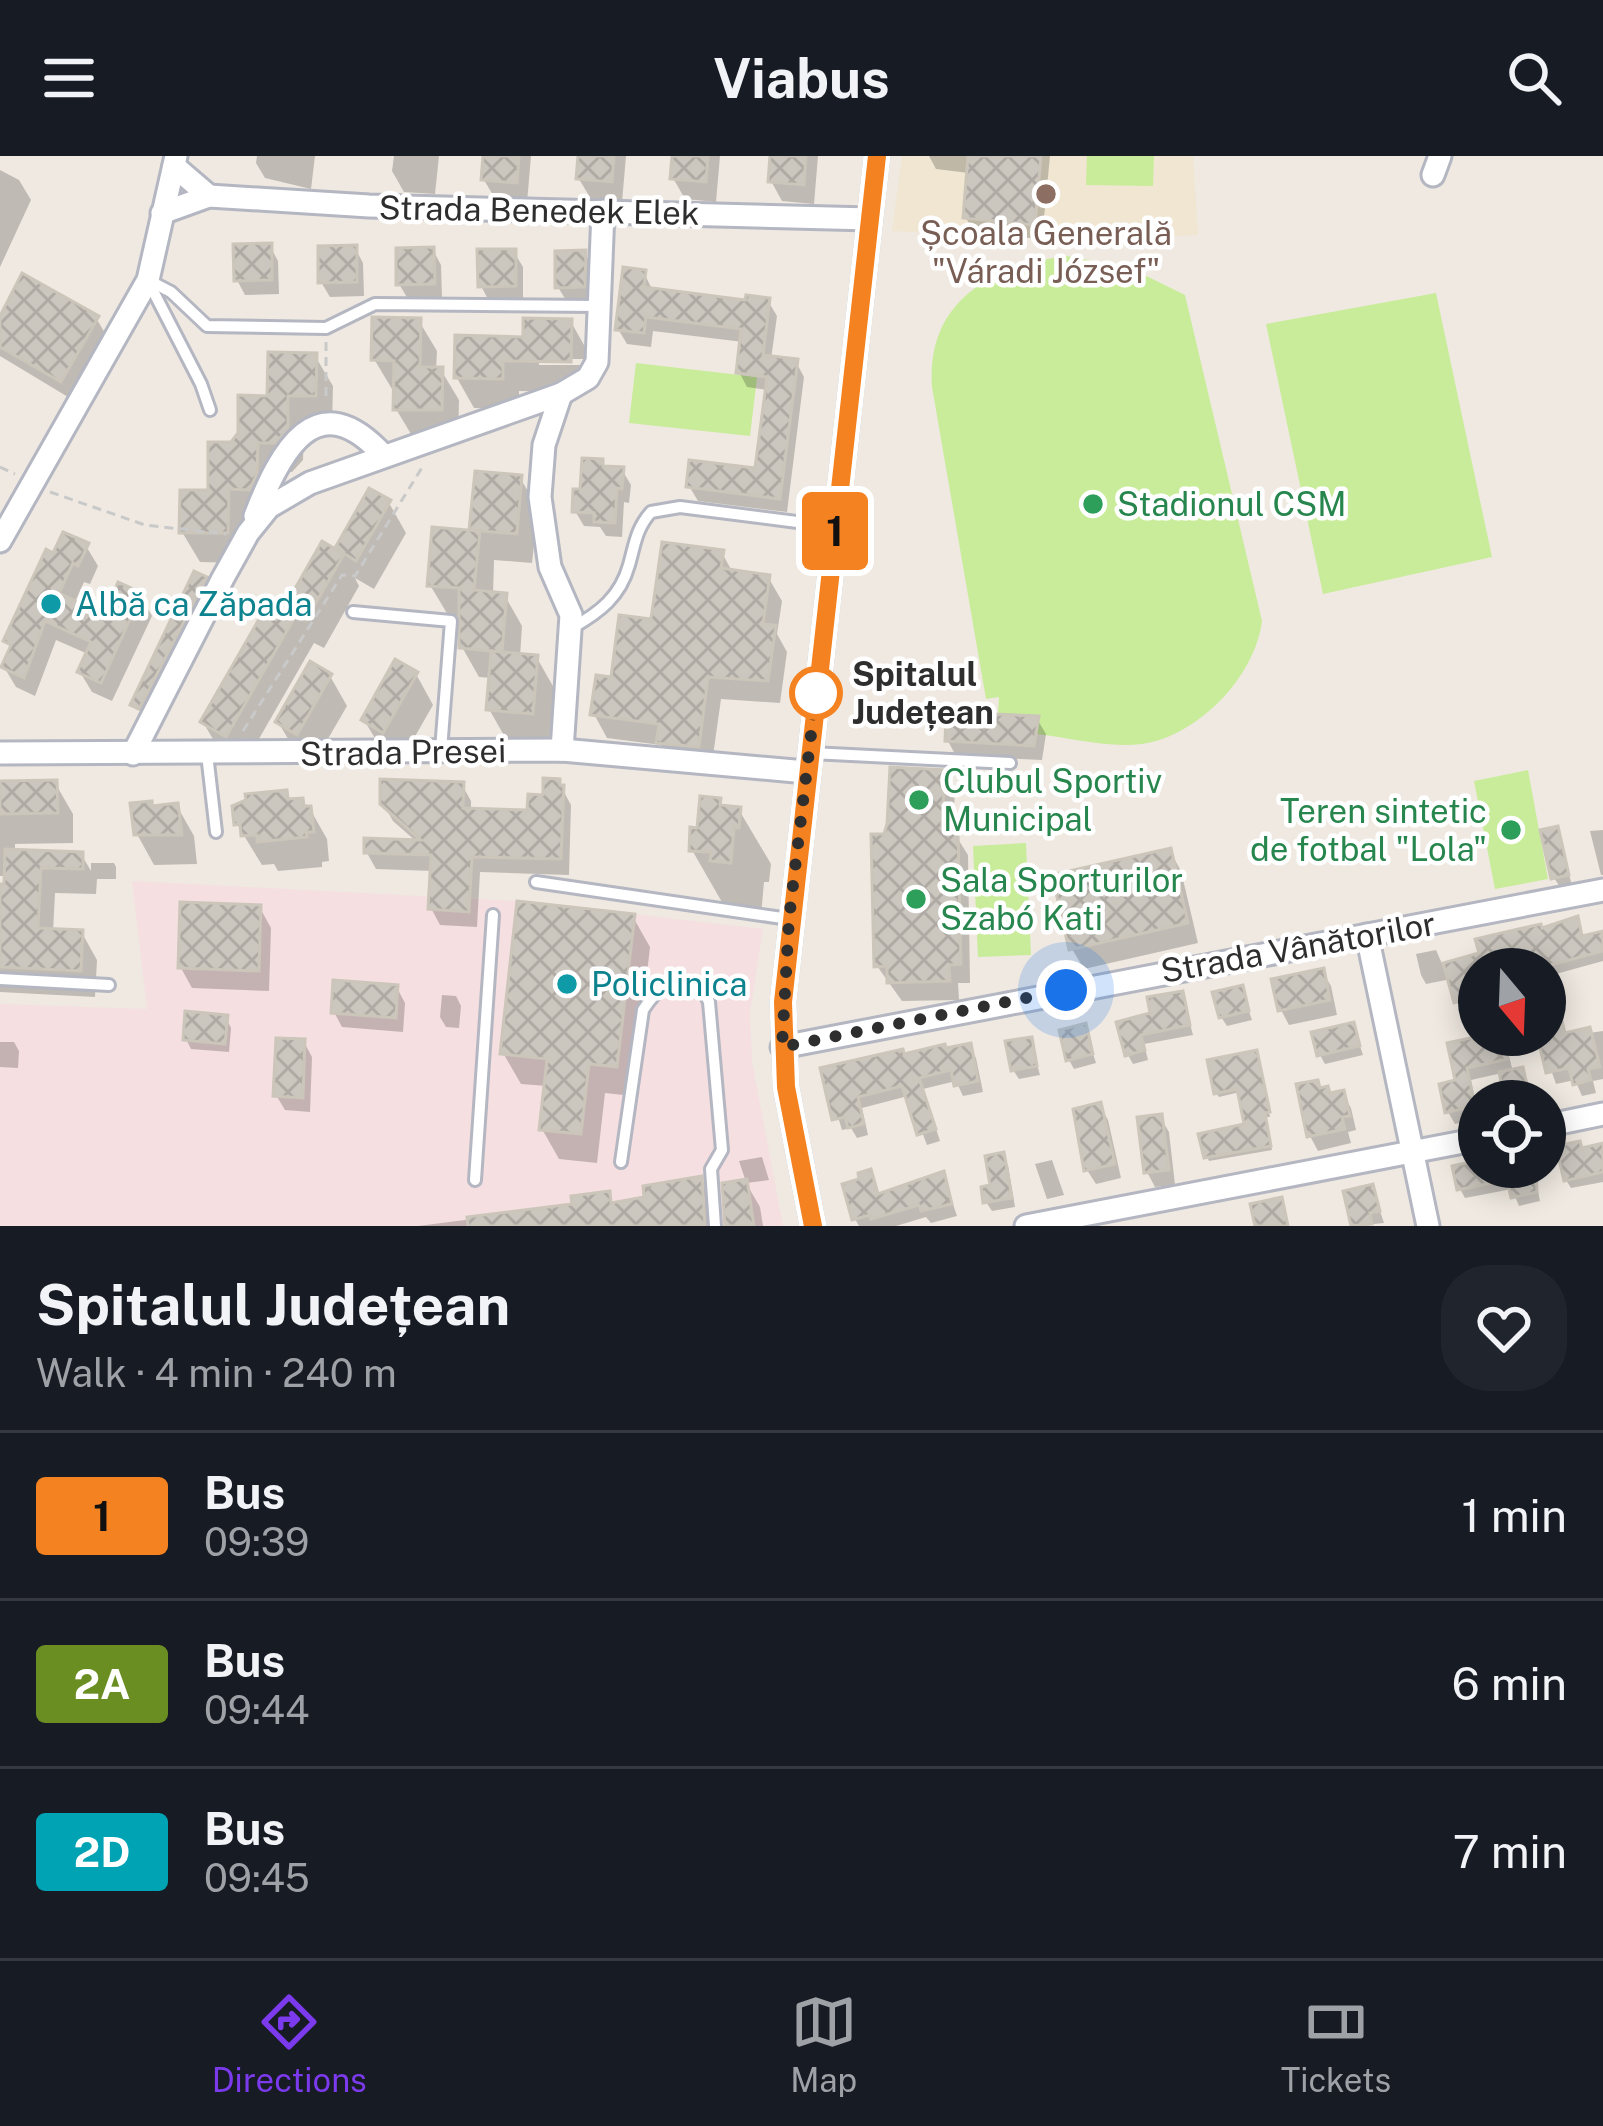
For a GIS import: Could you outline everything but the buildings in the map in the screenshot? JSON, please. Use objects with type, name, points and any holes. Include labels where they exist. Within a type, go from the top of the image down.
[{"type":"street","points":[[814,1226],[782,1047],[789,919],[877,156]]},
{"type":"street","points":[[175,161],[209,196]]},
{"type":"street","points":[[0,541],[148,280],[175,161]]},
{"type":"street","name":"Strada Benedek Elek","points":[[162,213],[209,196],[369,206],[870,219]]},
{"type":"street","points":[[248,533],[269,507],[292,491],[580,384],[594,369],[599,353],[604,212]]},
{"type":"street","points":[[561,394],[541,464],[541,518],[550,567],[570,607],[562,750]]},
{"type":"street","points":[[133,754],[248,533],[275,464],[292,442],[308,431],[332,425],[352,427],[384,456]]},
{"type":"street","name":"Strada Presei","points":[[0,753],[562,750],[807,762]]},
{"type":"street","name":"Strada Vânătorilor","points":[[782,1047],[1603,890]]},
{"type":"street","points":[[1367,935],[1428,1226]]},
{"type":"street","points":[[1566,1122],[1603,1114]]},
{"type":"street","points":[[1026,1226],[1458,1142]]},
{"type":"lane","points":[[148,280],[171,292],[207,326],[326,328],[375,304],[602,306]]},
{"type":"lane","points":[[148,280],[209,410]]},
{"type":"lane","points":[[571,628],[603,610],[615,596],[628,569],[634,537],[652,512],[680,507],[836,527]]},
{"type":"lane","points":[[353,612],[451,621],[441,750]]},
{"type":"lane","points":[[216,832],[218,754]]},
{"type":"lane","points":[[807,762],[1010,763]]},
{"type":"lane","points":[[536,882],[789,919]]},
{"type":"lane","points":[[475,1180],[493,915]]},
{"type":"lane","points":[[0,979],[109,985]]},
{"type":"lane","points":[[621,1162],[643,1010],[655,992],[670,983],[700,984],[709,1002],[722,1150],[711,1169],[716,1226]]},
{"type":"path","points":[[326,328],[326,402]]},
{"type":"path","points":[[218,754],[343,575],[355,576],[443,434]]},
{"type":"path","points":[[0,467],[90,509],[145,524],[169,530],[248,533]]},
{"type":"shaded area","name":"Școala Generală \"Váradi József\"","points":[[902,156],[1193,156],[1198,235],[1076,240],[892,231]]},
{"type":"shaded area","points":[[132,881],[517,901],[763,929],[750,1013],[752,1061],[783,1226],[0,1226],[0,1004],[147,1009]]},
{"type":"green space","points":[[1087,156],[1154,156],[1153,186],[1086,185]]},
{"type":"green space","name":"Stadionul CSM","points":[[1066,256],[1128,267],[1185,295],[1262,621],[1248,663],[1220,700],[1183,729],[1142,744],[1102,744],[1037,734],[1038,716],[998,714],[999,697],[986,699],[932,387],[940,332],[968,293],[1012,269]]},
{"type":"green space","points":[[1436,293],[1492,557],[1323,594],[1266,324]]},
{"type":"green space","points":[[636,363],[757,377],[750,436],[629,423]]},
{"type":"green space","name":"Teren sintetic de fotbal \"Lola\"","points":[[1528,770],[1548,879],[1495,889],[1474,781]]},
{"type":"green space","points":[[1026,843],[1031,955],[978,957],[973,846]]},
{"type":"bus line","name":"1","points":[[813,1226],[786,1087],[783,1002],[877,156]]},
{"type":"place","name":"Școala Generală \"Váradi József\"","points":[[1046,194]]},
{"type":"place","name":"Stadionul CSM","points":[[1093,504]]},
{"type":"place","name":"Albă ca Zăpada","points":[[51,604]]},
{"type":"place","name":"Spitalul Județean","points":[[816,693]]},
{"type":"place","name":"Clubul Sportiv Municipal","points":[[919,800]]},
{"type":"place","name":"Teren sintetic de fotbal \"Lola\"","points":[[1511,830]]},
{"type":"place","name":"Sala Sporturilor Szabó Kati","points":[[916,899]]},
{"type":"place","name":"Policlinica","points":[[567,984]]},
{"type":"route","points":[[816,693],[789,919],[782,1047],[1066,990]]}]
